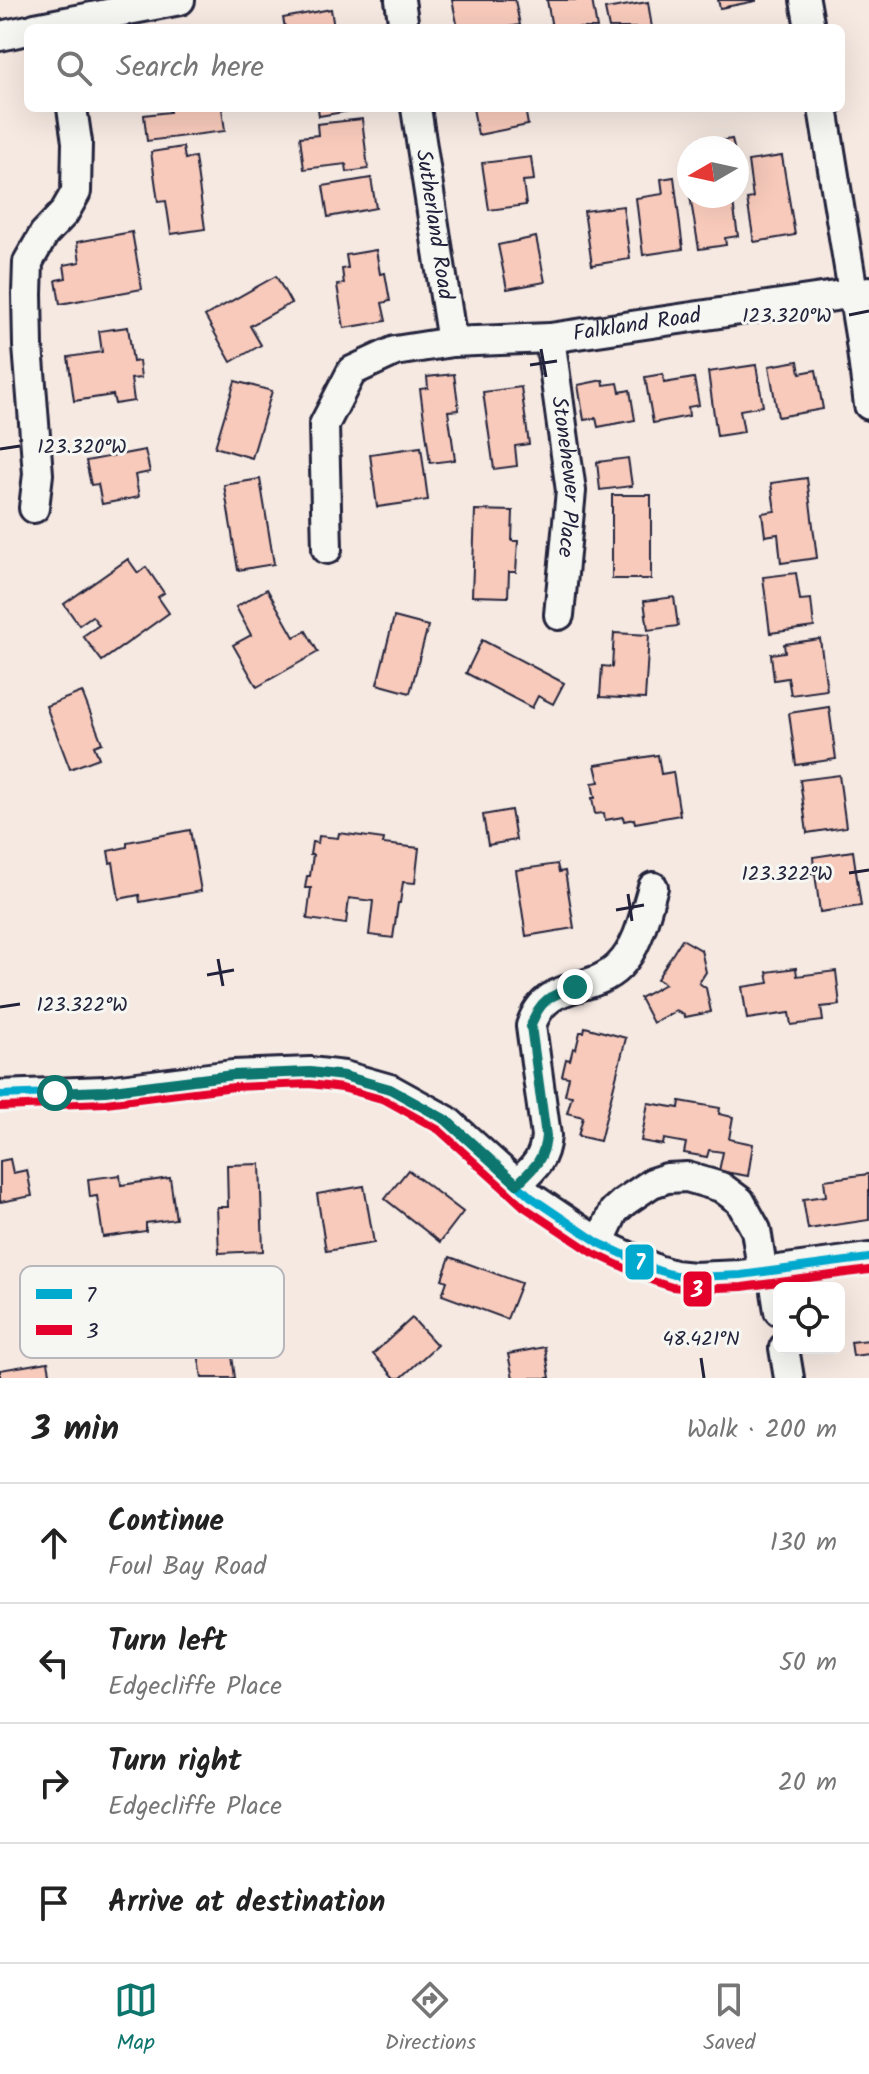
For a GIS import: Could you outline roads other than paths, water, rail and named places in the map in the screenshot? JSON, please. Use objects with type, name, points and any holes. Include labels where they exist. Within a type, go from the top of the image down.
[{"type":"street","points":[[51,20],[180,0]]},
{"type":"street","points":[[400,0],[403,24]]},
{"type":"street","points":[[805,0],[809,24]]},
{"type":"street","points":[[0,36],[24,31]]},
{"type":"street","points":[[34,508],[38,474],[28,346],[28,262],[44,234],[64,213],[76,192],[77,142],[73,112]]},
{"type":"street","name":"Sutherland Road","points":[[417,112],[452,342]]},
{"type":"street","points":[[824,112],[861,291],[869,405]]},
{"type":"street","name":"Falkland Road","points":[[327,549],[324,425],[352,371],[395,351],[452,342],[550,338],[861,291]]},
{"type":"street","name":"Stonehewer Place","points":[[550,338],[571,491],[559,615]]},
{"type":"street","points":[[517,1184],[540,1160],[545,1149],[546,1136],[531,1026],[535,1012],[550,997],[597,980],[618,968],[636,940],[653,887]]},
{"type":"street","points":[[0,1095],[105,1091],[233,1075],[310,1072],[344,1076],[390,1089],[446,1120],[531,1197],[599,1243],[674,1275],[694,1277],[768,1273],[869,1258]]},
{"type":"street","points":[[599,1243],[614,1211],[624,1202],[652,1183],[687,1177],[721,1187],[740,1201],[756,1230],[773,1290]]},
{"type":"street","points":[[785,1354],[789,1378]]}]
